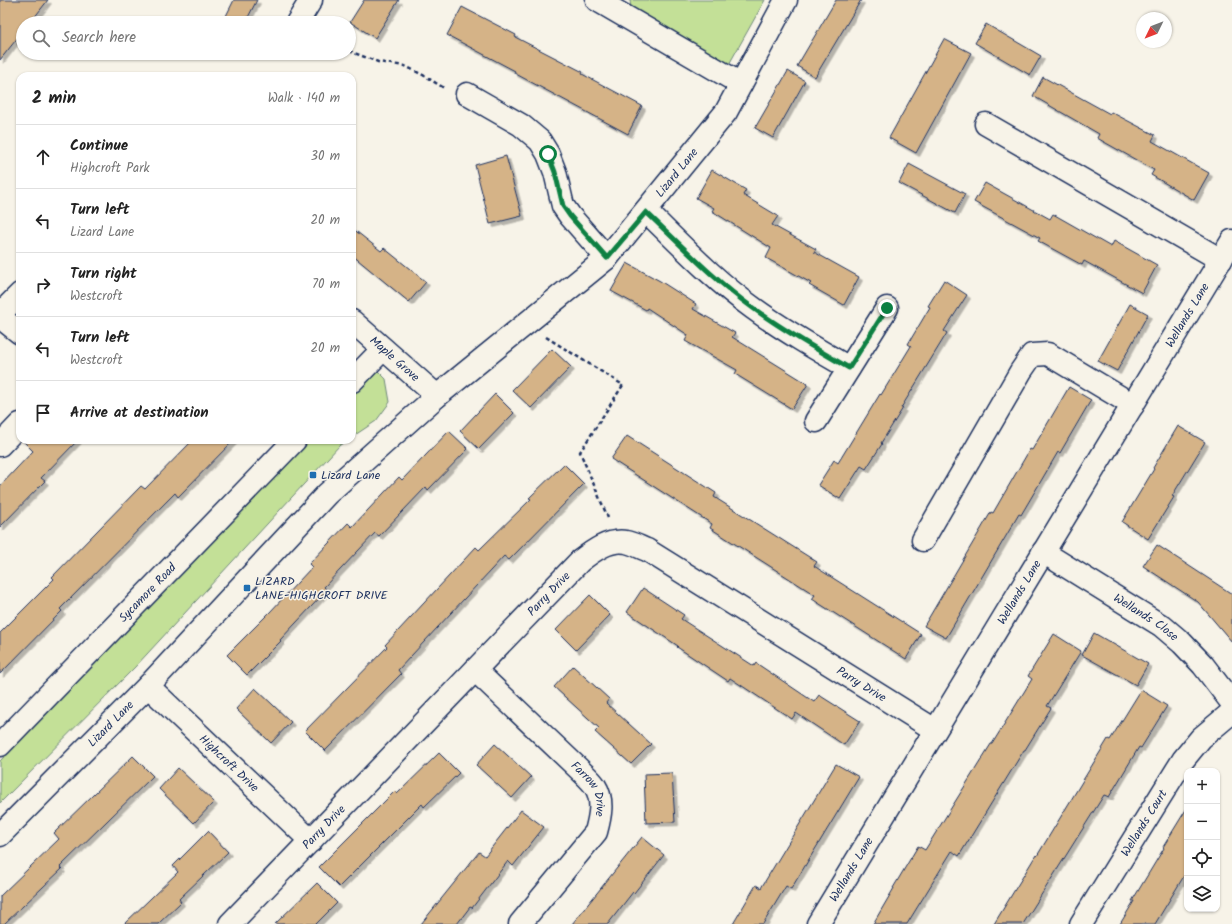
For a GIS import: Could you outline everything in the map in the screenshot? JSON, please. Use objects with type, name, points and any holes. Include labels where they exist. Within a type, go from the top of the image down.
[{"type":"street","points":[[301,16],[311,0]]},
{"type":"street","points":[[597,0],[741,84]]},
{"type":"street","name":"Lizard Lane","points":[[0,835],[148,686],[327,494],[437,396],[607,258],[726,112],[786,0]]},
{"type":"street","points":[[467,94],[521,125],[540,141],[548,154],[555,172],[563,206],[607,258]]},
{"type":"street","points":[[986,124],[1221,260]]},
{"type":"street","points":[[646,212],[718,280],[752,307],[786,331],[849,368]]},
{"type":"street","name":"Wellands Lane","points":[[818,924],[1232,241]]},
{"type":"street","points":[[16,298],[0,315],[16,329]]},
{"type":"street","points":[[816,421],[887,308]]},
{"type":"street","name":"Maple Grove","points":[[356,325],[437,396]]},
{"type":"street","points":[[356,377],[383,349]]},
{"type":"street","points":[[923,540],[1021,371],[1032,355],[1048,354],[1133,405]]},
{"type":"street","points":[[0,445],[16,428]]},
{"type":"street","name":"Sycamore Road","points":[[0,745],[291,444]]},
{"type":"street","name":"Parry Drive","points":[[230,924],[580,561],[593,550],[608,544],[626,542],[647,550],[936,730]]},
{"type":"street","name":"Wellands Close","points":[[1043,552],[1162,626],[1182,643],[1203,665],[1232,703]]},
{"type":"street","name":"Farrow Drive","points":[[475,670],[580,770],[595,787],[600,803],[600,818],[596,832],[520,924]]},
{"type":"street","name":"Highcroft Drive","points":[[148,686],[311,841]]},
{"type":"street","name":"Wellands Court","points":[[1081,924],[1183,760],[1201,738],[1232,712]]},
{"type":"path","points":[[356,54],[378,62],[405,66],[455,94],[467,94]]},
{"type":"path","points":[[526,324],[623,386],[580,452],[618,543]]},
{"type":"green space","points":[[630,0],[765,0],[728,66],[631,10]]},
{"type":"green space","points":[[376,369],[386,379],[390,402],[376,421],[356,434],[356,387]]},
{"type":"green space","points":[[302,444],[342,444],[135,667],[0,803],[0,761]]},
{"type":"building","points":[[0,0],[48,0],[35,16],[16,16],[16,40],[0,60]]},
{"type":"building","points":[[234,0],[257,0],[249,16],[226,16]]},
{"type":"building","points":[[364,0],[399,0],[375,38],[356,26],[356,16],[354,16]]},
{"type":"building","points":[[836,0],[861,0],[815,77],[797,66]]},
{"type":"building","points":[[462,7],[516,35],[515,37],[583,72],[582,74],[642,106],[628,134],[447,35]]},
{"type":"building","points":[[986,24],[1041,56],[1030,75],[975,43]]},
{"type":"building","points":[[944,39],[971,53],[916,153],[889,138]]},
{"type":"building","points":[[788,71],[805,81],[773,138],[755,128]]},
{"type":"building","points":[[1043,77],[1110,114],[1111,112],[1155,135],[1152,141],[1209,173],[1194,200],[1151,175],[1154,170],[1097,138],[1099,134],[1033,96]]},
{"type":"building","points":[[506,156],[522,216],[490,224],[475,165]]},
{"type":"building","points":[[909,164],[965,194],[955,213],[899,183]]},
{"type":"building","points":[[712,170],[746,190],[743,195],[778,216],[772,225],[816,249],[814,252],[859,277],[844,305],[809,285],[811,283],[766,258],[771,248],[712,211],[714,208],[696,198]]},
{"type":"building","points":[[985,183],[1050,219],[1053,214],[1111,247],[1114,241],[1157,265],[1142,293],[1084,261],[1082,265],[1038,241],[1040,238],[974,202]]},
{"type":"building","points":[[356,231],[381,251],[384,248],[426,282],[409,302],[356,258]]},
{"type":"building","points":[[627,263],[660,281],[696,304],[693,309],[735,333],[732,337],[808,384],[792,409],[735,374],[737,370],[685,341],[688,335],[647,308],[646,310],[611,291]]},
{"type":"building","points":[[944,280],[967,295],[944,331],[947,333],[901,408],[903,408],[881,443],[882,444],[866,469],[861,466],[840,499],[818,485],[834,460],[838,463],[880,394],[881,395],[911,346],[908,344]]},
{"type":"building","points":[[1130,304],[1148,314],[1117,371],[1098,361]]},
{"type":"building","points":[[552,349],[571,367],[531,408],[512,390]]},
{"type":"building","points":[[1069,387],[1091,400],[1060,453],[1058,452],[1021,515],[1019,514],[946,638],[924,626],[991,512],[993,513],[1030,449],[1032,450]]},
{"type":"building","points":[[495,394],[514,413],[479,449],[460,431]]},
{"type":"building","points":[[1178,426],[1205,442],[1148,539],[1122,522]]},
{"type":"building","points":[[449,431],[468,449],[428,490],[426,487],[379,536],[375,533],[324,587],[327,590],[280,640],[281,641],[247,675],[227,655],[312,567],[309,564],[348,523],[352,527],[399,477],[402,480]]},
{"type":"building","points":[[627,436],[716,493],[714,497],[817,562],[814,566],[921,634],[906,659],[812,599],[815,595],[710,528],[712,524],[611,459]]},
{"type":"building","points":[[26,444],[74,444],[41,478],[45,481],[0,527],[0,486],[33,451]]},
{"type":"building","points":[[189,444],[230,444],[178,497],[175,493],[60,609],[62,611],[0,674],[0,633],[54,579],[52,577],[141,486],[145,489]]},
{"type":"building","points":[[564,464],[584,484],[509,560],[504,556],[398,670],[401,674],[325,751],[305,731],[387,647],[385,645],[476,547],[479,550]]},
{"type":"building","points":[[1157,545],[1232,594],[1232,642],[1198,602],[1143,566]]},
{"type":"building","points":[[643,588],[684,615],[681,619],[754,666],[756,663],[814,702],[819,695],[860,721],[844,745],[796,713],[792,719],[730,678],[728,681],[627,612]]},
{"type":"building","points":[[590,595],[610,615],[576,650],[556,630]]},
{"type":"building","points":[[1094,633],[1148,664],[1136,685],[1082,655]]},
{"type":"building","points":[[1054,634],[1081,651],[1047,706],[1051,708],[959,856],[952,851],[907,924],[873,924],[918,846],[925,850],[992,744],[1032,679],[1028,676]]},
{"type":"building","points":[[573,666],[609,699],[606,703],[651,744],[631,764],[595,732],[599,728],[554,687]]},
{"type":"building","points":[[255,688],[291,722],[271,743],[236,709]]},
{"type":"building","points":[[1141,690],[1167,706],[1141,748],[1139,747],[1109,797],[1104,795],[1023,924],[994,924],[1108,739],[1110,740]]},
{"type":"building","points":[[495,744],[531,777],[512,798],[476,765]]},
{"type":"building","points":[[439,753],[459,773],[424,807],[422,804],[339,887],[319,867],[395,791],[397,794]]},
{"type":"building","points":[[133,756],[153,776],[60,867],[62,869],[4,924],[0,924],[0,896],[59,839],[54,833]]},
{"type":"building","points":[[836,764],[859,777],[791,889],[786,886],[763,924],[733,924],[756,885],[761,888]]},
{"type":"building","points":[[178,768],[214,802],[194,823],[159,789]]},
{"type":"building","points":[[672,773],[675,822],[646,823],[644,774]]},
{"type":"building","points":[[521,810],[544,827],[513,866],[508,861],[472,908],[470,907],[457,924],[421,924],[479,852],[485,856]]},
{"type":"building","points":[[1184,813],[1184,876],[1155,924],[1120,924],[1164,848],[1163,847]]},
{"type":"building","points":[[208,831],[228,852],[179,899],[181,902],[158,924],[124,924],[178,872],[173,866]]},
{"type":"building","points":[[642,837],[664,855],[634,893],[633,892],[608,924],[572,924]]},
{"type":"building","points":[[317,883],[337,903],[316,924],[275,924]]},
{"type":"place","name":"Lizard Lane","points":[[313,475]]},
{"type":"place","name":"LIZARD LANE-HIGHCROFT DRIVE","points":[[247,588]]},
{"type":"route","points":[[548,154],[555,172],[563,206],[607,258],[646,212],[718,280],[752,307],[786,331],[849,368],[887,308]]}]
